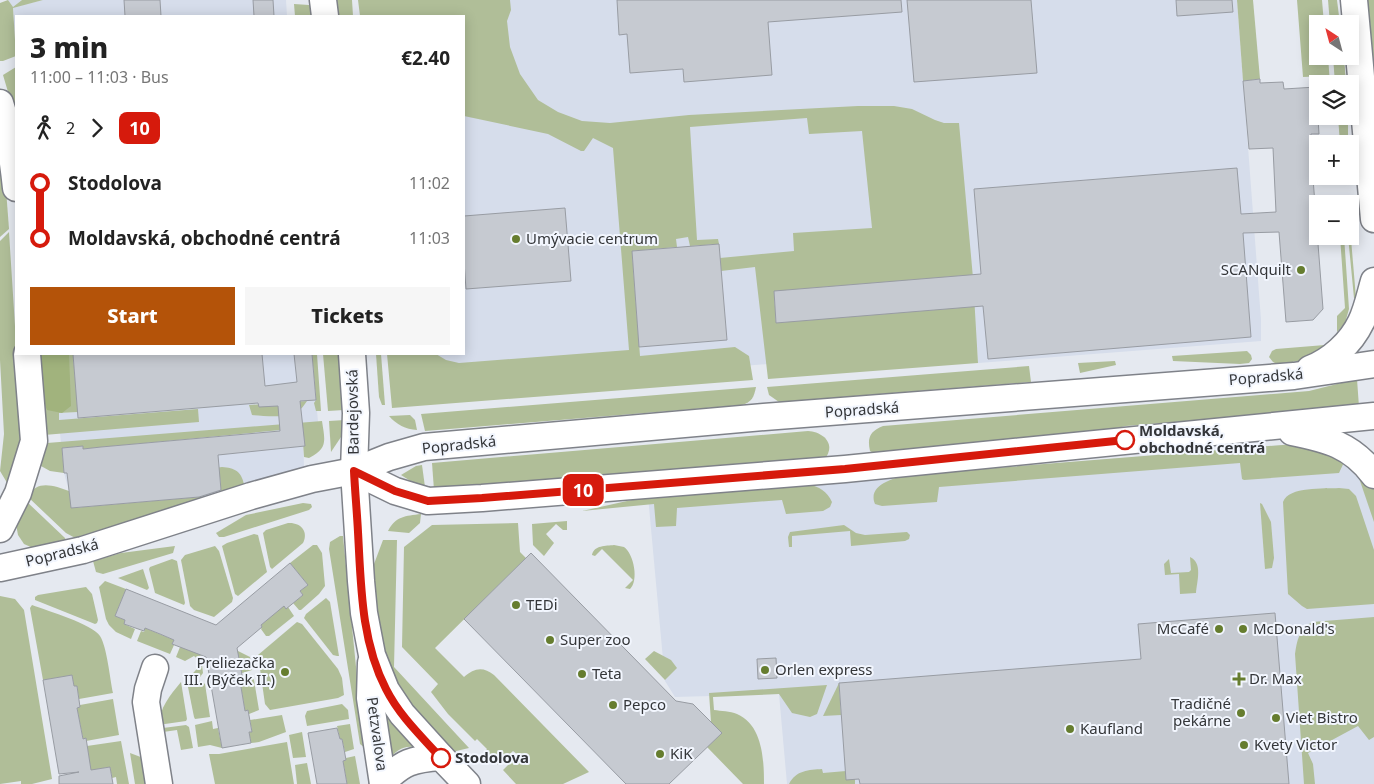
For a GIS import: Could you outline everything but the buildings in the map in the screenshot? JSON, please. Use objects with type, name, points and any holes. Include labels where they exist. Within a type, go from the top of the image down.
[{"type":"street","points":[[323,0],[325,15]]},
{"type":"street","points":[[1354,0],[1374,219]]},
{"type":"street","points":[[0,103],[5,117],[12,152],[15,179]]},
{"type":"street","points":[[1294,376],[1328,360],[1337,354],[1350,339],[1361,323],[1374,281]]},
{"type":"street","points":[[0,529],[18,493],[34,441],[27,355]]},
{"type":"street","name":"Bardejovská","points":[[352,355],[356,413],[354,471],[362,597],[372,655]]},
{"type":"street","name":"Popradská","points":[[0,568],[83,550],[251,496],[312,479],[354,471],[389,457],[424,447],[764,417],[1294,376],[1374,364]]},
{"type":"street","points":[[354,471],[395,491],[428,501],[835,470],[1374,416]]},
{"type":"street","points":[[1270,427],[1331,440],[1355,455],[1374,475]]},
{"type":"street","points":[[372,655],[386,690],[394,703],[408,722],[467,784]]},
{"type":"street","name":"Petzvalova","points":[[372,655],[370,698],[383,783]]},
{"type":"street","points":[[155,668],[146,702],[159,784]]},
{"type":"street","points":[[383,783],[396,769],[408,762],[423,758],[441,758]]},
{"type":"shaded area","points":[[8,0],[22,0],[14,7],[43,0],[286,0],[287,15],[15,15],[15,33],[13,8]]},
{"type":"shaded area","points":[[370,0],[1237,0],[1261,341],[978,363],[977,347],[402,392],[399,355],[465,355],[465,15]]},
{"type":"shaded area","points":[[73,355],[312,355],[318,422],[303,424],[304,468],[244,484],[222,496],[71,508],[64,473],[58,413],[78,412]]},
{"type":"shaded area","points":[[1295,444],[1329,449],[1374,488],[1374,784],[787,784],[779,694],[675,697],[665,681],[648,496]]},
{"type":"green space","points":[[8,0],[13,7],[22,0],[43,0],[13,8],[15,56],[3,61],[0,61],[0,3]]},
{"type":"green space","points":[[336,0],[352,0],[353,15],[337,15]]},
{"type":"green space","points":[[358,0],[510,0],[511,10],[507,21],[510,47],[520,74],[538,100],[558,112],[582,121],[610,123],[689,115],[858,106],[894,106],[912,109],[944,123],[959,123],[974,289],[774,291],[776,322],[974,295],[978,363],[768,379],[755,267],[721,271],[720,258],[794,251],[793,233],[872,228],[862,131],[809,134],[807,118],[690,127],[697,240],[718,239],[719,244],[690,246],[688,237],[676,239],[677,247],[632,251],[640,356],[735,347],[749,356],[753,380],[392,408],[387,355],[438,355],[446,360],[459,363],[629,350],[613,148],[593,138],[584,151],[581,151],[548,134],[465,116],[465,15],[360,15]]},
{"type":"green space","points":[[1237,0],[1253,0],[1260,79],[1243,81]]},
{"type":"green space","points":[[1297,0],[1322,0],[1323,15],[1309,15],[1309,65],[1329,65],[1329,75],[1309,75],[1309,77],[1303,77]]},
{"type":"green space","points":[[1328,0],[1337,0],[1339,15],[1329,15]]},
{"type":"green space","points":[[1363,0],[1374,0],[1374,74],[1370,22]]},
{"type":"green space","points":[[294,4],[309,5],[311,8],[312,15],[295,15]]},
{"type":"green space","points":[[1334,65],[1345,65],[1345,75],[1334,75]]},
{"type":"green space","points":[[15,68],[15,120],[11,102],[3,75]]},
{"type":"green space","points":[[1339,125],[1348,125],[1348,135],[1339,135]]},
{"type":"green space","points":[[0,153],[5,176],[9,229],[0,237]]},
{"type":"green space","points":[[9,232],[15,355],[17,355],[22,436],[9,486],[0,471],[4,434],[0,360],[0,241]]},
{"type":"green space","points":[[1341,245],[1345,245],[1349,309],[1345,323],[1337,332],[1337,316],[1345,308]]},
{"type":"green space","points":[[1349,245],[1352,245],[1356,298],[1354,298]]},
{"type":"green space","points":[[1337,344],[1299,361],[1277,364],[1269,357],[1272,351],[1276,349]]},
{"type":"green space","points":[[1247,351],[1252,359],[1249,363],[1240,364],[1173,361],[1172,356]]},
{"type":"green space","points":[[39,355],[73,355],[78,412],[59,413],[59,420],[198,409],[199,422],[44,435]]},
{"type":"green space","points":[[39,355],[69,355],[71,406],[62,413],[47,410],[44,403]]},
{"type":"green space","points":[[312,355],[317,355],[321,411],[316,411],[314,403],[316,400]]},
{"type":"green space","points":[[323,355],[341,355],[344,410],[328,411]]},
{"type":"green space","points":[[376,355],[381,355],[385,405],[382,405],[379,397]]},
{"type":"green space","points":[[1115,361],[1116,365],[1080,373],[1078,363]]},
{"type":"green space","points":[[1029,366],[1031,382],[779,402],[769,395],[767,387]]},
{"type":"green space","points":[[1357,379],[1359,407],[1126,426],[1064,440],[877,455],[870,451],[869,446],[869,439],[872,433],[883,426],[1309,391]]},
{"type":"green space","points":[[756,387],[752,399],[742,405],[425,431],[421,414]]},
{"type":"green space","points":[[307,401],[296,413],[281,416],[252,415],[249,405]]},
{"type":"green space","points":[[410,415],[415,420],[417,430],[402,426],[389,416]]},
{"type":"green space","points":[[345,420],[341,437],[331,452],[329,421]]},
{"type":"green space","points":[[322,421],[324,443],[319,451],[309,458],[304,457],[302,428],[83,449],[83,446],[62,448],[64,473],[50,471],[41,466],[43,448],[47,443]]},
{"type":"green space","points":[[808,431],[819,434],[827,440],[829,449],[824,460],[434,490],[432,463]]},
{"type":"green space","points":[[1295,444],[1346,458],[1339,473],[1244,480],[1242,479],[1240,463],[939,487],[937,502],[882,506],[875,504],[874,497],[878,487],[883,483],[907,475]]},
{"type":"green space","points":[[422,465],[425,487],[401,475],[416,466]]},
{"type":"green space","points":[[222,467],[237,471],[244,484],[206,504],[77,539],[66,533],[28,497],[36,488],[46,485],[69,491],[72,508],[221,495],[220,478],[215,473],[215,468]]},
{"type":"green space","points":[[1365,476],[1374,488],[1374,522],[1359,478]]},
{"type":"green space","points":[[808,484],[825,492],[832,502],[830,507],[823,511],[786,514],[782,500],[677,508],[676,526],[656,527],[654,504],[582,511],[654,495]]},
{"type":"green space","points":[[1349,489],[1356,496],[1374,550],[1374,604],[1307,609],[1288,594],[1283,502],[1292,493],[1299,491]]},
{"type":"green space","points":[[26,501],[65,538],[67,543],[33,548],[24,544],[18,535],[16,524]]},
{"type":"green space","points":[[303,503],[311,504],[312,507],[309,510],[224,537],[219,537],[216,533],[246,515]]},
{"type":"green space","points":[[1260,503],[1271,522],[1274,558],[1272,568],[1265,569]]},
{"type":"green space","points":[[421,514],[420,523],[409,533],[388,531],[394,522],[406,516]]},
{"type":"green space","points":[[567,521],[567,530],[563,530],[556,524],[546,534],[554,543],[544,556],[533,545],[532,524]]},
{"type":"green space","points":[[288,523],[300,526],[304,531],[305,539],[303,543],[272,569],[263,533],[266,530]]},
{"type":"green space","points":[[518,523],[520,552],[526,558],[435,648],[464,677],[479,669],[486,670],[494,675],[589,772],[563,784],[516,784],[503,770],[518,755],[513,751],[498,765],[485,752],[487,749],[477,739],[475,741],[448,714],[431,692],[438,684],[402,647],[404,547],[432,525]]},
{"type":"green space","points":[[844,525],[856,533],[865,535],[907,532],[910,535],[909,539],[905,541],[851,546],[850,531],[792,536],[792,547],[789,547],[788,537],[790,532]]},
{"type":"green space","points":[[254,534],[258,535],[267,572],[238,596],[235,594],[222,546]]},
{"type":"green space","points":[[343,536],[357,677],[369,747],[365,748],[360,744],[329,549],[330,542]]},
{"type":"green space","points":[[383,540],[397,540],[394,667],[469,748],[452,752],[399,692],[384,652],[373,590],[374,564]]},
{"type":"green space","points":[[313,545],[317,545],[322,553],[325,586],[319,594],[299,610],[293,603],[303,595],[300,591],[308,585],[290,563]]},
{"type":"green space","points":[[614,545],[624,547],[633,561],[635,574],[633,585],[630,589],[625,588],[633,580],[602,549],[595,556],[592,555],[595,549]]},
{"type":"green space","points":[[175,546],[173,553],[103,574],[96,572],[93,561],[121,553]]},
{"type":"green space","points":[[215,546],[219,551],[233,598],[232,602],[214,617],[194,610],[190,606],[181,560],[185,555]]},
{"type":"green space","points":[[1190,557],[1197,563],[1198,568],[1196,593],[1180,594],[1179,574],[1165,575],[1164,564],[1169,559],[1171,573],[1189,572],[1191,570]]},
{"type":"green space","points":[[172,559],[177,561],[184,605],[155,593],[150,567]]},
{"type":"green space","points":[[143,569],[149,588],[147,590],[118,578]]},
{"type":"green space","points":[[105,581],[126,589],[115,616],[125,620],[124,624],[135,629],[131,639],[116,632],[106,619],[99,587]]},
{"type":"green space","points":[[86,587],[92,594],[98,620],[95,624],[35,600],[35,597],[38,595]]},
{"type":"green space","points":[[0,596],[15,599],[24,610],[52,779],[32,784],[21,784],[21,781],[0,784]]},
{"type":"green space","points":[[326,598],[330,602],[339,656],[333,655],[304,618],[306,614]]},
{"type":"green space","points":[[32,605],[79,622],[100,636],[106,655],[113,693],[79,699],[77,686],[74,686],[72,676],[43,680],[30,608]]},
{"type":"green space","points":[[284,605],[288,607],[294,616],[269,636],[266,636],[261,629],[261,625]]},
{"type":"green space","points":[[1374,617],[1374,737],[1369,740],[1358,726],[1308,753],[1313,764],[1315,784],[1304,784],[1295,654],[1299,636],[1304,628],[1312,622]]},
{"type":"green space","points":[[297,622],[302,624],[338,669],[342,678],[344,695],[338,698],[270,710],[265,704],[258,655]]},
{"type":"green space","points":[[145,628],[174,640],[170,654],[137,641],[141,631],[144,632]]},
{"type":"green space","points":[[180,647],[200,650],[202,663],[194,656],[185,661],[176,657]]},
{"type":"green space","points":[[234,649],[250,657],[252,670],[242,673],[239,659]]},
{"type":"green space","points":[[654,651],[671,660],[677,668],[665,680],[645,659]]},
{"type":"green space","points":[[202,663],[203,673],[200,677],[187,680]]},
{"type":"green space","points":[[252,677],[259,710],[249,714],[248,710],[245,711],[240,681]]},
{"type":"green space","points":[[201,681],[205,684],[210,717],[195,719],[188,687]]},
{"type":"green space","points":[[181,682],[186,721],[158,725],[163,707]]},
{"type":"green space","points":[[839,683],[841,715],[823,716]]},
{"type":"green space","points":[[827,685],[817,714],[810,717],[792,713],[779,694],[713,697],[714,710],[737,714],[746,719],[752,726],[760,744],[764,784],[743,784],[707,747],[711,722],[709,693]]},
{"type":"green space","points":[[113,699],[119,735],[86,741],[86,738],[83,739],[77,708],[80,705]]},
{"type":"green space","points":[[342,704],[348,710],[349,719],[307,726],[305,716],[307,711]]},
{"type":"green space","points":[[381,706],[413,747],[406,747],[400,750],[389,760]]},
{"type":"green space","points":[[282,715],[286,732],[251,743],[249,732],[252,731],[250,720]]},
{"type":"green space","points":[[212,721],[213,729],[218,728],[222,748],[210,745],[198,747],[195,725]]},
{"type":"green space","points":[[350,724],[354,749],[345,752],[337,726]]},
{"type":"green space","points":[[186,725],[189,727],[193,748],[181,750],[177,730],[163,732],[163,728]]},
{"type":"green space","points":[[302,732],[306,757],[293,758],[289,735]]},
{"type":"green space","points":[[121,741],[129,784],[117,784],[116,777],[112,778],[110,767],[88,771],[86,759],[89,758],[87,746]]},
{"type":"green space","points":[[287,742],[294,784],[215,784],[209,754],[219,754]]},
{"type":"green space","points":[[130,753],[146,759],[150,784],[135,784]]},
{"type":"green space","points":[[355,756],[360,784],[347,784],[343,761],[346,758]]},
{"type":"green space","points":[[307,763],[311,784],[297,784],[295,765]]},
{"type":"green space","points":[[822,769],[823,773],[846,771],[855,779],[855,784],[789,784],[799,773]]},
{"type":"bus line","name":"10","points":[[441,758],[394,703],[380,678],[372,655],[362,597],[354,471],[395,491],[428,501],[845,469],[1125,440]]},
{"type":"place","name":"Umývacie centrum","points":[[516,239]]},
{"type":"place","name":"SCANquilt","points":[[1301,270]]},
{"type":"place","name":"Moldavská, obchodné centrá","points":[[1125,440]]},
{"type":"place","name":"TEDi","points":[[516,605]]},
{"type":"place","name":"McCafé","points":[[1219,629]]},
{"type":"place","name":"McDonald's","points":[[1243,629]]},
{"type":"place","name":"Super zoo","points":[[550,640]]},
{"type":"place","name":"Orlen express","points":[[765,670]]},
{"type":"place","name":"Preliezačka III. (Býček II.)","points":[[285,672]]},
{"type":"place","name":"Teta","points":[[582,674]]},
{"type":"place","name":"Dr. Max","points":[[1239,679]]},
{"type":"place","name":"Pepco","points":[[613,705]]},
{"type":"place","name":"Tradičné pekárne","points":[[1241,713]]},
{"type":"place","name":"Viet Bistro","points":[[1276,718]]},
{"type":"place","name":"Kaufland","points":[[1070,729]]},
{"type":"place","name":"Kvety Victor","points":[[1244,745]]},
{"type":"place","name":"KiK","points":[[660,754]]},
{"type":"place","name":"Stodolova","points":[[441,758]]}]
